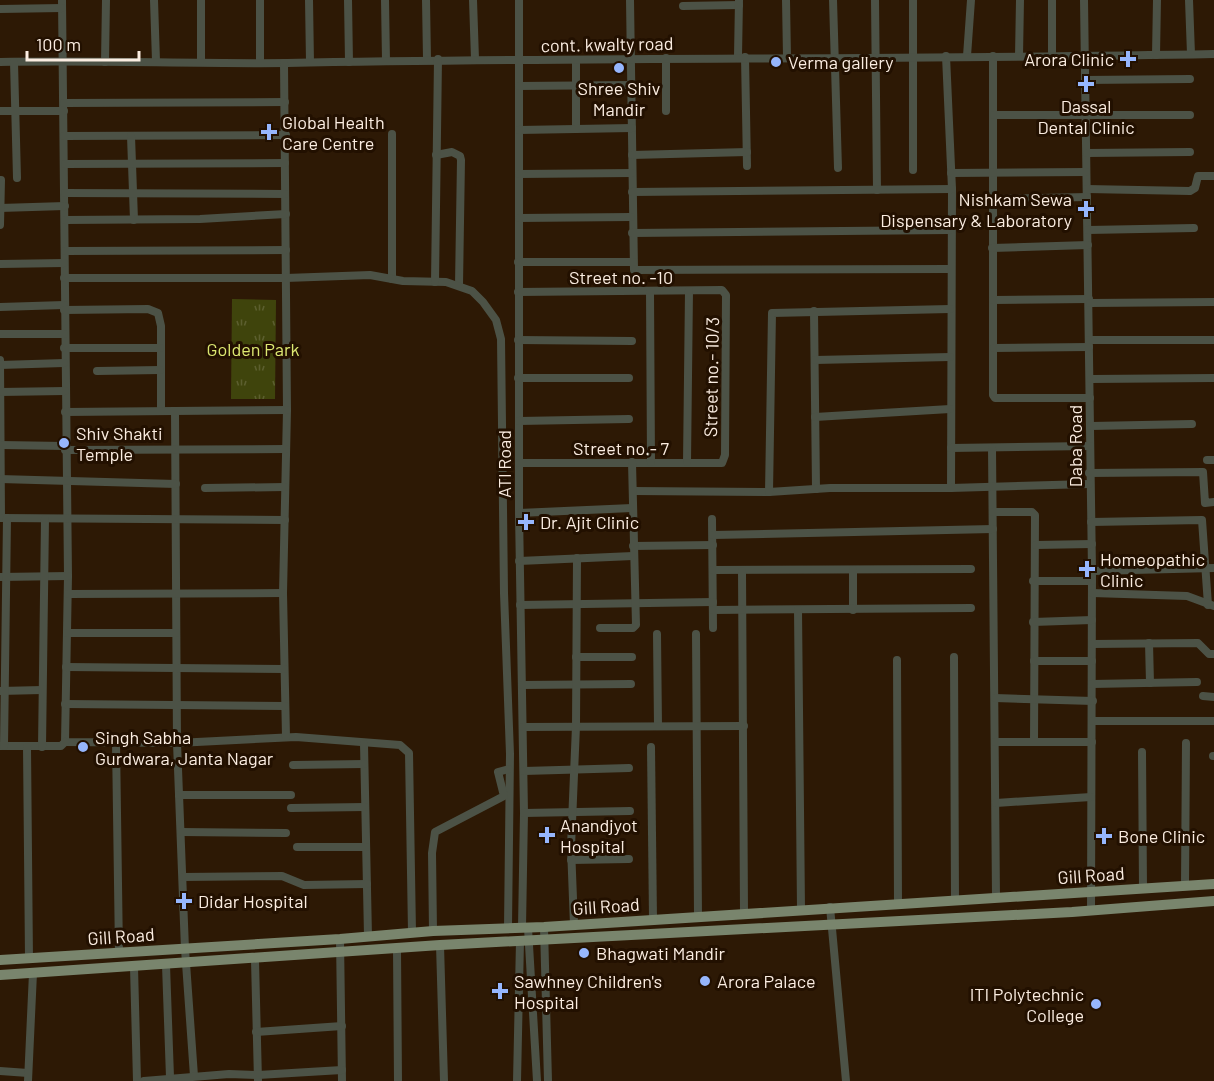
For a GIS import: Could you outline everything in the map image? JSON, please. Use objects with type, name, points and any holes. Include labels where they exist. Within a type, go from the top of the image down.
[{"type":"main road","name":"Gill Road","points":[[0,960],[340,939],[412,932],[544,927],[744,912],[1214,884]]},
{"type":"main road","name":"Gill Road","points":[[0,975],[255,960],[440,945],[1091,911],[1214,901]]},
{"type":"street","points":[[105,62],[106,0]]},
{"type":"street","points":[[154,0],[156,61]]},
{"type":"street","points":[[201,0],[201,61]]},
{"type":"street","points":[[260,0],[260,62]]},
{"type":"street","points":[[309,0],[310,62]]},
{"type":"street","points":[[348,0],[349,62]]},
{"type":"street","points":[[385,0],[386,61]]},
{"type":"street","points":[[426,0],[427,59]]},
{"type":"street","points":[[473,0],[475,59]]},
{"type":"street","name":"ATI Road","points":[[519,0],[518,378],[524,771],[524,941]]},
{"type":"street","points":[[630,0],[631,218],[634,270],[640,272],[950,269]]},
{"type":"street","points":[[786,0],[787,57]]},
{"type":"street","points":[[833,0],[838,168]]},
{"type":"street","points":[[875,0],[877,190]]},
{"type":"street","points":[[913,0],[913,170]]},
{"type":"street","points":[[967,56],[971,0]]},
{"type":"street","points":[[1019,56],[1020,0]]},
{"type":"street","points":[[1052,0],[1052,55]]},
{"type":"street","name":"Daba Road","points":[[1084,0],[1090,301],[1089,484],[1092,544],[1091,911]]},
{"type":"street","points":[[1156,55],[1157,0]]},
{"type":"street","points":[[1189,0],[1191,54]]},
{"type":"street","points":[[683,6],[739,2],[747,166]]},
{"type":"street","points":[[0,9],[62,4],[65,164],[65,479],[68,594],[66,704],[64,742],[61,746],[2,746],[3,577],[0,360]]},
{"type":"street","name":"cont. kwalty road","points":[[0,62],[284,63],[438,58],[576,60],[742,56],[1214,54]]},
{"type":"street","points":[[946,56],[952,189],[950,230],[951,489]]},
{"type":"street","points":[[993,56],[993,395],[995,398],[1090,398]]},
{"type":"street","points":[[435,282],[438,58]]},
{"type":"street","points":[[666,58],[666,111]]},
{"type":"street","points":[[576,60],[576,129]]},
{"type":"street","points":[[14,62],[17,178]]},
{"type":"street","points":[[284,63],[287,410],[283,593],[286,737]]},
{"type":"street","points":[[1085,80],[1190,80]]},
{"type":"street","points":[[519,86],[632,85]]},
{"type":"street","points":[[0,111],[64,107],[285,102]]},
{"type":"street","points":[[994,115],[1086,117],[1190,115]]},
{"type":"street","points":[[519,130],[632,128]]},
{"type":"street","points":[[392,134],[392,279]]},
{"type":"street","points":[[64,136],[286,135]]},
{"type":"street","points":[[131,136],[134,220]]},
{"type":"street","points":[[436,155],[452,152],[460,156],[461,160],[459,285]]},
{"type":"street","points":[[632,155],[747,152]]},
{"type":"street","points":[[1087,153],[1190,152]]},
{"type":"street","points":[[65,164],[285,163]]},
{"type":"street","points":[[951,173],[1086,172]]},
{"type":"street","points":[[519,174],[632,173]]},
{"type":"street","points":[[992,199],[1087,193],[1190,191],[1195,188],[1198,176],[1214,176]]},
{"type":"street","points":[[0,225],[1,180]]},
{"type":"street","points":[[632,192],[952,189]]},
{"type":"street","points":[[65,193],[285,194]]},
{"type":"street","points":[[0,208],[65,206]]},
{"type":"street","points":[[65,220],[225,219],[253,214],[286,214]]},
{"type":"street","points":[[519,218],[631,218]]},
{"type":"street","points":[[1088,230],[1194,228]]},
{"type":"street","points":[[632,233],[950,230]]},
{"type":"street","points":[[992,248],[1088,245]]},
{"type":"street","points":[[65,251],[286,250]]},
{"type":"street","points":[[518,262],[633,261]]},
{"type":"street","points":[[0,264],[64,263]]},
{"type":"street","points":[[64,278],[286,278],[370,275],[459,285],[472,291],[496,320],[500,331],[504,593],[510,769],[508,927]]},
{"type":"street","points":[[687,462],[689,291]]},
{"type":"street","name":"Street no. -10","points":[[518,292],[725,291]]},
{"type":"street","name":"Street no.- 10/3","points":[[722,463],[725,455],[725,291]]},
{"type":"street","points":[[650,292],[651,462]]},
{"type":"street","points":[[993,300],[1214,302]]},
{"type":"street","points":[[0,307],[154,310],[161,317],[161,411]]},
{"type":"street","points":[[769,492],[771,314],[950,309]]},
{"type":"street","points":[[814,311],[816,489]]},
{"type":"street","points":[[0,334],[64,334]]},
{"type":"street","points":[[518,340],[632,342]]},
{"type":"street","points":[[993,348],[1214,340]]},
{"type":"street","points":[[64,348],[160,348]]},
{"type":"street","points":[[815,360],[950,357]]},
{"type":"street","points":[[0,365],[64,363]]},
{"type":"street","points":[[97,371],[160,370]]},
{"type":"street","points":[[518,378],[629,378]]},
{"type":"street","points":[[1090,379],[1214,378]]},
{"type":"street","points":[[0,392],[65,391]]},
{"type":"street","points":[[815,417],[950,409]]},
{"type":"street","points":[[65,412],[287,410]]},
{"type":"street","points":[[175,411],[177,743],[185,949],[194,1076]]},
{"type":"street","points":[[519,421],[628,420]]},
{"type":"street","points":[[1090,426],[1192,424]]},
{"type":"street","points":[[1,445],[175,451],[286,449]]},
{"type":"street","points":[[951,448],[1090,446]]},
{"type":"street","points":[[992,448],[996,897]]},
{"type":"street","points":[[600,628],[635,627],[632,462]]},
{"type":"street","name":"Street no.- 7","points":[[519,463],[722,463]]},
{"type":"street","points":[[1089,473],[1203,472],[1204,502],[1214,502]]},
{"type":"street","points":[[0,479],[65,479],[73,483],[176,484]]},
{"type":"street","points":[[633,491],[769,492],[816,489],[951,489],[1089,484]]},
{"type":"street","points":[[205,488],[285,487]]},
{"type":"street","points":[[519,513],[632,508]]},
{"type":"street","points":[[993,512],[1034,513],[1036,545],[1033,581],[1034,741]]},
{"type":"street","points":[[2,518],[285,520]]},
{"type":"street","points":[[42,747],[45,519]]},
{"type":"street","points":[[712,519],[713,628]]},
{"type":"street","points":[[1091,522],[1202,520],[1210,568],[1211,606],[1187,596],[1092,593]]},
{"type":"street","points":[[713,535],[993,529]]},
{"type":"street","points":[[1036,545],[1092,544]]},
{"type":"street","points":[[633,546],[713,545]]},
{"type":"street","points":[[519,561],[633,556]]},
{"type":"street","points":[[574,925],[571,860],[576,726],[577,558]]},
{"type":"street","points":[[1092,571],[1210,568]]},
{"type":"street","points":[[713,570],[971,569]]},
{"type":"street","points":[[853,570],[853,610]]},
{"type":"street","points":[[742,571],[744,912]]},
{"type":"street","points":[[3,577],[68,576]]},
{"type":"street","points":[[1033,581],[1092,581]]},
{"type":"street","points":[[68,594],[283,593]]},
{"type":"street","points":[[520,605],[635,602],[743,610],[971,608]]},
{"type":"street","points":[[798,610],[801,909]]},
{"type":"street","points":[[1033,622],[1092,620]]},
{"type":"street","points":[[67,633],[176,633]]},
{"type":"street","points":[[657,634],[658,726]]},
{"type":"street","points":[[696,634],[698,915]]},
{"type":"street","points":[[1149,643],[1150,683]]},
{"type":"street","points":[[1092,644],[1198,643],[1209,654],[1214,654]]},
{"type":"street","points":[[576,657],[632,657]]},
{"type":"street","points":[[954,657],[955,900]]},
{"type":"street","points":[[897,660],[898,904]]},
{"type":"street","points":[[1034,661],[1092,661]]},
{"type":"street","points":[[66,667],[177,670],[284,669]]},
{"type":"street","points":[[1092,684],[1197,682]]},
{"type":"street","points":[[522,685],[631,684]]},
{"type":"street","points":[[2,691],[42,690]]},
{"type":"street","points":[[1203,696],[1214,697]]},
{"type":"street","points":[[995,698],[1092,701]]},
{"type":"street","points":[[66,704],[285,706]]},
{"type":"street","points":[[1093,721],[1214,721]]},
{"type":"street","points":[[523,727],[744,726]]},
{"type":"street","points":[[64,742],[177,743],[286,737],[400,745],[409,753],[412,932]]},
{"type":"street","points":[[116,742],[119,953]]},
{"type":"street","points":[[995,742],[1092,742]]},
{"type":"street","points":[[1185,886],[1186,743]]},
{"type":"street","points":[[364,744],[368,936]]},
{"type":"street","points":[[27,747],[29,959]]},
{"type":"street","points":[[651,747],[653,919]]},
{"type":"street","points":[[1142,752],[1143,888]]},
{"type":"street","points":[[293,765],[364,764]]},
{"type":"street","points":[[524,771],[629,768]]},
{"type":"street","points":[[433,931],[432,853],[435,832],[504,796],[498,772],[510,769]]},
{"type":"street","points":[[179,795],[291,795]]},
{"type":"street","points":[[996,803],[1091,797]]},
{"type":"street","points":[[291,808],[365,807]]},
{"type":"street","points":[[524,813],[630,811]]},
{"type":"street","points":[[181,832],[286,833]]},
{"type":"street","points":[[297,847],[366,847]]},
{"type":"street","points":[[571,860],[629,859]]},
{"type":"street","points":[[183,877],[282,876],[304,885],[367,884]]},
{"type":"street","points":[[830,908],[846,1081]]},
{"type":"street","points":[[544,927],[548,1081]]},
{"type":"street","points":[[340,939],[342,1081]]},
{"type":"street","points":[[517,1081],[524,941]]},
{"type":"street","points":[[524,941],[537,1081]]},
{"type":"street","points":[[440,945],[444,1081]]},
{"type":"street","points":[[397,949],[398,1081]]},
{"type":"street","points":[[255,960],[258,1078]]},
{"type":"street","points":[[166,965],[170,1077]]},
{"type":"street","points":[[134,966],[137,1081]]},
{"type":"street","points":[[0,1071],[28,1077],[33,973]]},
{"type":"street","points":[[256,1032],[342,1026]]},
{"type":"street","points":[[144,1081],[194,1076],[258,1078],[342,1070]]},
{"type":"green space","name":"Golden Park","points":[[232,299],[276,300],[275,399],[231,399]]},
{"type":"place","name":"Arora Clinic","points":[[1128,59]]},
{"type":"place","name":"Verma gallery","points":[[776,62]]},
{"type":"place","name":"Shree Shiv Mandir","points":[[619,68]]},
{"type":"place","name":"Dassal Dental Clinic","points":[[1086,84]]},
{"type":"place","name":"Global Health Care Centre","points":[[269,132]]},
{"type":"place","name":"Nishkam Sewa Dispensary & Laboratory","points":[[1086,209]]},
{"type":"place","name":"Shiv Shakti Temple","points":[[64,443]]},
{"type":"place","name":"Dr. Ajit Clinic","points":[[526,522]]},
{"type":"place","name":"Homeopathic Clinic","points":[[1087,569]]},
{"type":"place","name":"Singh Sabha Gurdwara, Janta Nagar","points":[[83,747]]},
{"type":"place","name":"Anandjyot Hospital","points":[[547,835]]},
{"type":"place","name":"Bone Clinic","points":[[1104,836]]},
{"type":"place","name":"Didar Hospital","points":[[184,901]]},
{"type":"place","name":"Bhagwati Mandir","points":[[584,953]]},
{"type":"place","name":"Arora Palace","points":[[705,981]]},
{"type":"place","name":"Sawhney Children's Hospital","points":[[500,991]]},
{"type":"place","name":"ITI Polytechnic College","points":[[1096,1004]]}]
